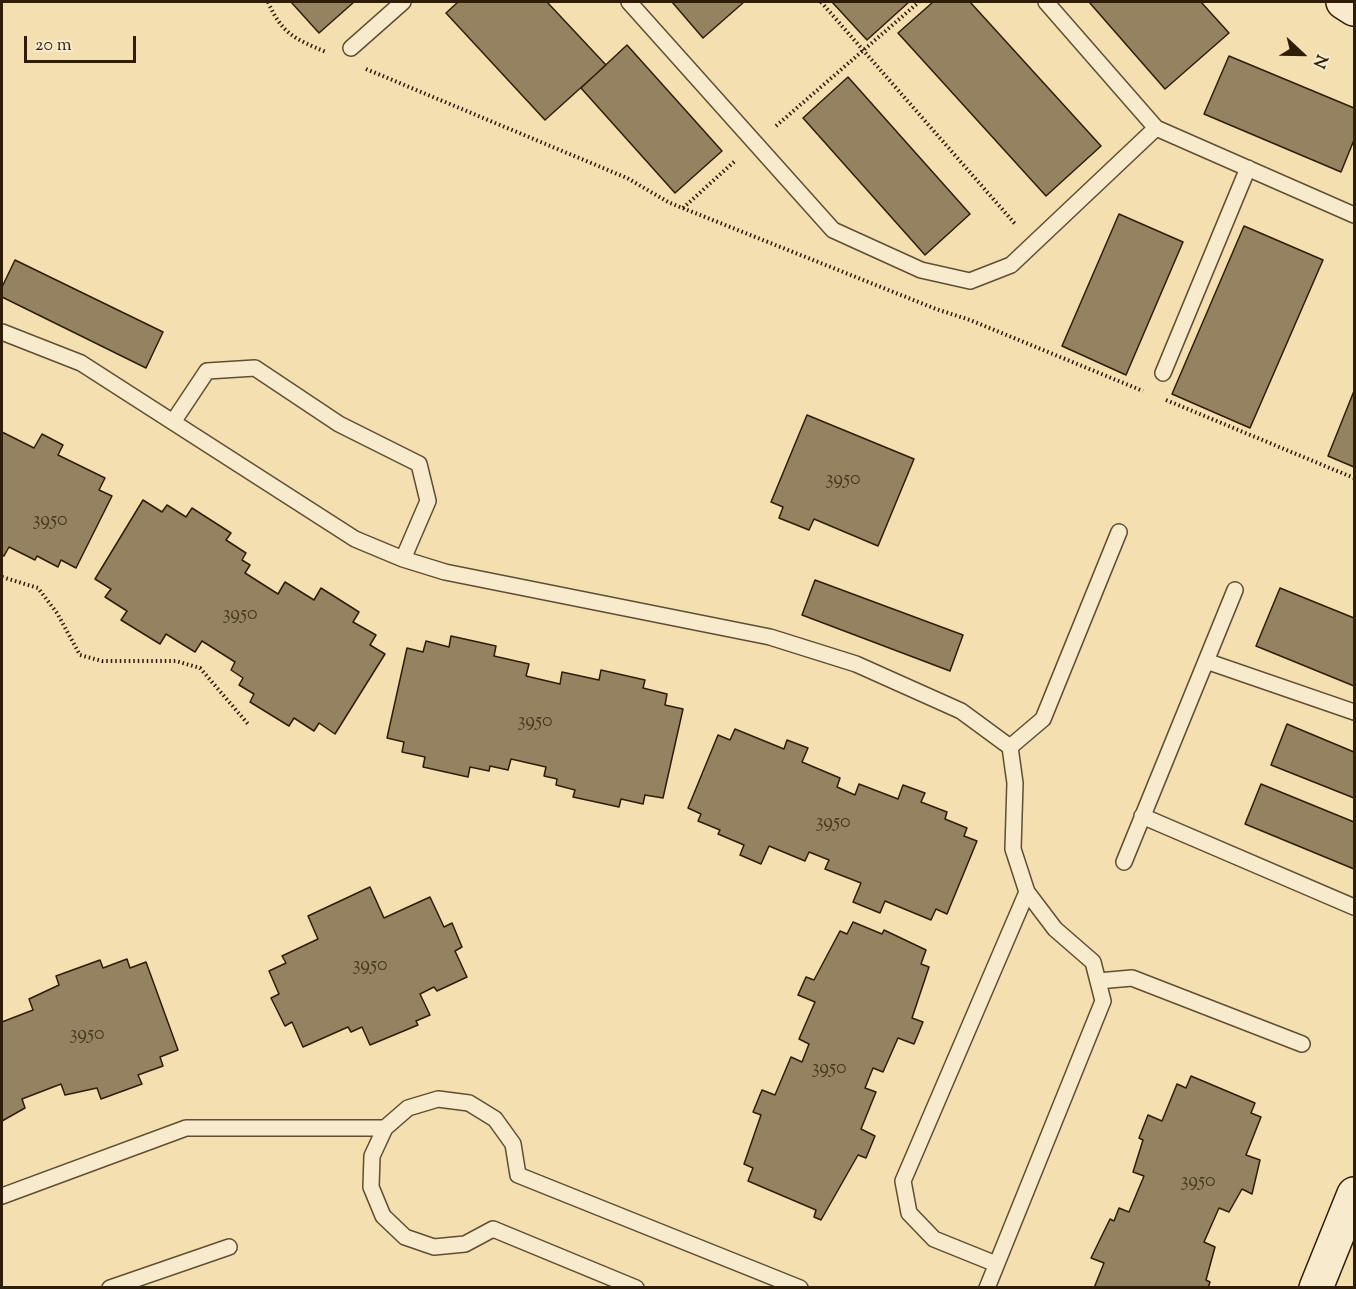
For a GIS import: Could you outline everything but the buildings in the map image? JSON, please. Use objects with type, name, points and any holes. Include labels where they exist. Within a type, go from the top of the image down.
[{"type":"main road","points":[[1343,2],[1354,9]]},
{"type":"main road","points":[[1316,1287],[1354,1194]]},
{"type":"lane","points":[[351,48],[403,2]]},
{"type":"lane","points":[[629,2],[833,230],[921,270],[970,281],[1011,265],[1156,128]]},
{"type":"lane","points":[[1046,2],[1156,128],[1354,215]]},
{"type":"lane","points":[[1163,373],[1248,168]]},
{"type":"lane","points":[[2,332],[81,363],[355,539],[403,559],[445,572],[770,637],[856,664],[961,711],[1010,747],[1015,783],[1013,849],[1027,892],[1055,929],[1093,962],[1103,1002],[987,1287]]},
{"type":"lane","points":[[173,422],[207,371],[255,368],[339,424],[419,464],[428,501],[403,559]]},
{"type":"lane","points":[[1010,747],[1042,719],[1119,532]]},
{"type":"lane","points":[[1124,862],[1235,590]]},
{"type":"lane","points":[[1206,661],[1354,712]]},
{"type":"lane","points":[[1142,816],[1354,907]]},
{"type":"lane","points":[[996,1264],[934,1239],[909,1214],[903,1181],[1027,892]]},
{"type":"lane","points":[[1098,981],[1132,978],[1302,1044]]},
{"type":"lane","points":[[636,1287],[493,1229],[465,1244],[434,1247],[405,1237],[383,1216],[371,1187],[372,1156],[385,1128],[408,1108],[438,1099],[469,1103],[495,1119],[513,1144],[518,1175],[800,1287]]},
{"type":"lane","points":[[2,1196],[186,1128],[385,1128]]},
{"type":"lane","points":[[110,1287],[229,1247]]},
{"type":"path","points":[[268,2],[283,27],[294,39],[335,56]]},
{"type":"path","points":[[821,2],[1020,230],[1030,247]]},
{"type":"path","points":[[863,49],[918,2]]},
{"type":"path","points":[[356,65],[627,178],[670,202],[1146,392]]},
{"type":"path","points":[[1157,396],[1354,478]]},
{"type":"path","points":[[2,577],[38,588],[57,613],[80,655],[102,661],[176,661],[200,668],[248,724]]}]
